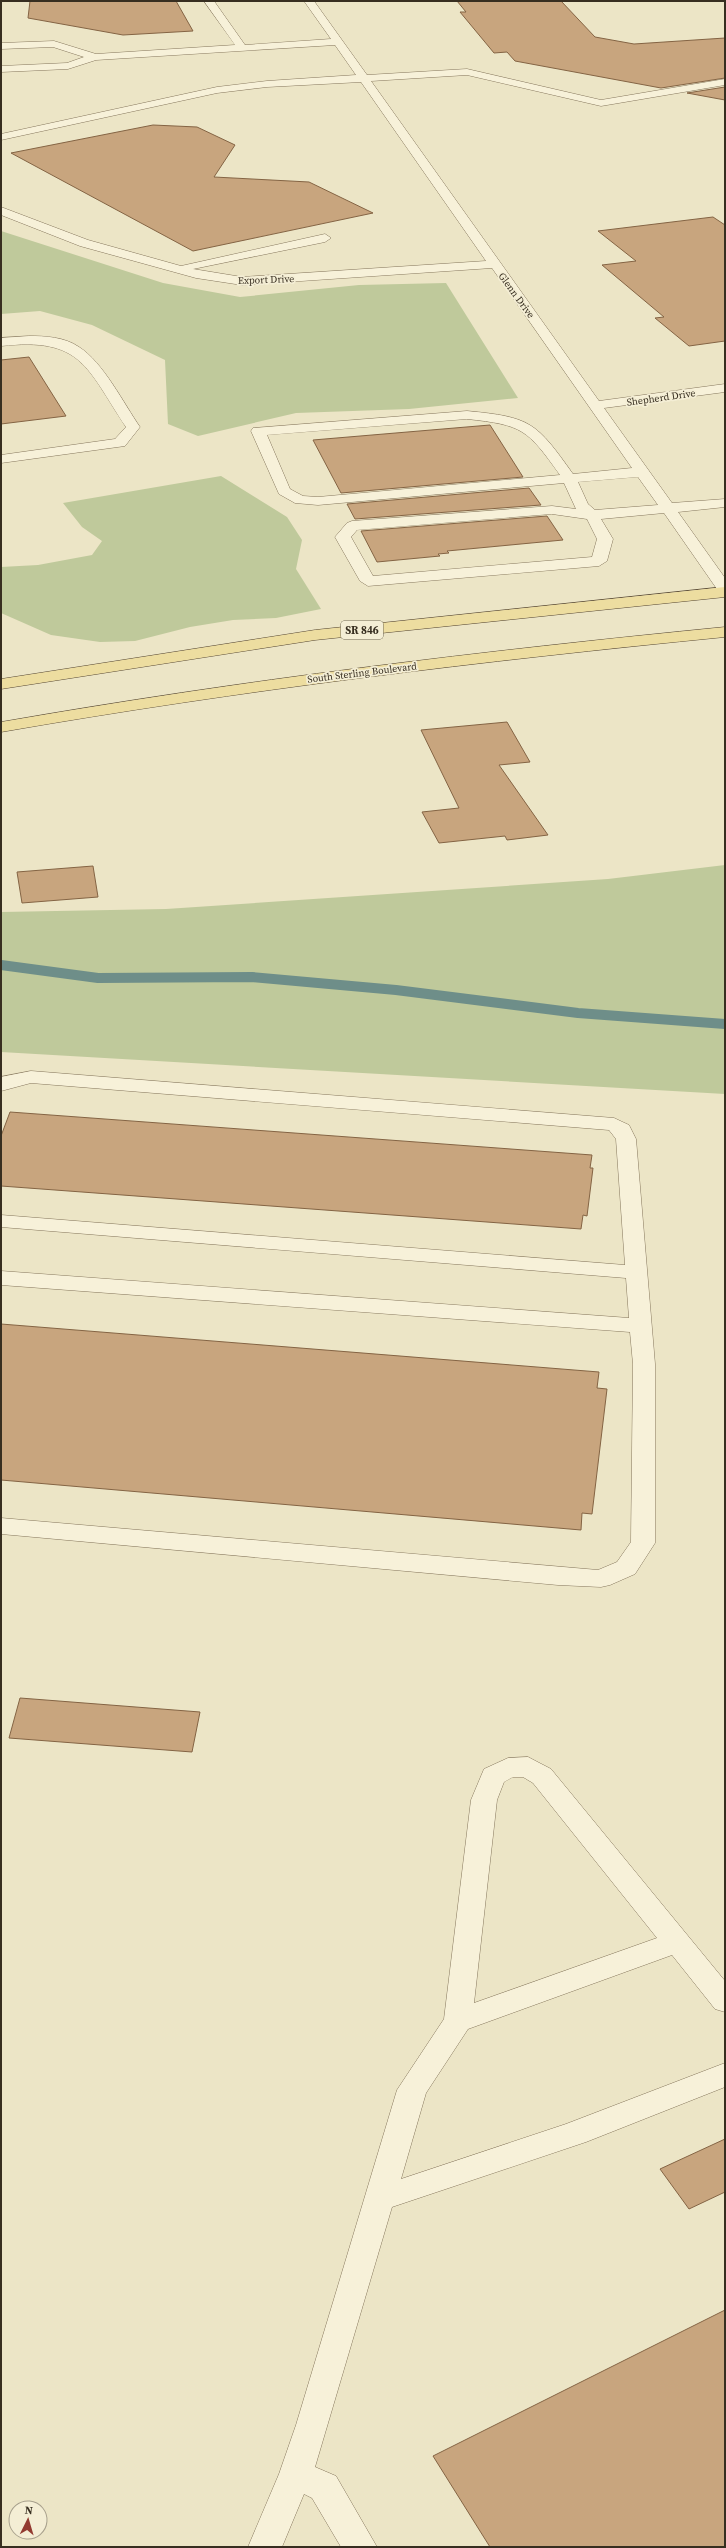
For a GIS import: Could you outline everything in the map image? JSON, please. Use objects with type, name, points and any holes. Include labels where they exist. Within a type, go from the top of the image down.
[{"type":"main road","name":"SR 846","points":[[1,684],[315,635],[725,590]]},
{"type":"main road","name":"South Sterling Boulevard","points":[[1,727],[163,699],[359,672],[570,647],[725,632]]},
{"type":"street","points":[[209,1],[242,48]]},
{"type":"street","name":"Glenn Drive","points":[[309,1],[494,264],[597,405],[725,590]]},
{"type":"street","points":[[1,69],[68,66],[95,57],[338,42]]},
{"type":"street","points":[[1,46],[54,44],[95,57]]},
{"type":"street","points":[[1,137],[128,111],[217,90],[364,78],[467,72],[601,103],[725,82]]},
{"type":"street","name":"Export Drive","points":[[1,211],[84,243],[177,269],[242,281],[494,264]]},
{"type":"street","points":[[177,269],[325,238]]},
{"type":"street","points":[[1,342],[46,341],[74,349],[87,362],[133,427],[120,443],[1,459]]},
{"type":"street","name":"Shepherd Drive","points":[[597,405],[719,393]]},
{"type":"street","points":[[642,472],[569,478],[302,500],[291,497],[284,491],[258,431],[467,414],[519,423],[541,439],[569,478],[582,506],[592,515],[605,539],[599,560],[368,581],[343,537],[352,526],[552,510],[592,515],[725,503]]},
{"type":"street","points":[[1,1085],[12,1080],[31,1077],[614,1124],[622,1129],[626,1139],[644,1364],[643,1543],[626,1568],[602,1579],[558,1577],[1,1526]]},
{"type":"street","points":[[1,1221],[636,1272]]},
{"type":"street","points":[[1,1278],[641,1326]]},
{"type":"street","points":[[265,2547],[296,2474],[381,2198],[412,2090],[458,2021],[484,1800],[493,1776],[508,1768],[528,1767],[542,1776],[725,2001]]},
{"type":"street","points":[[458,2021],[677,1942]]},
{"type":"street","points":[[381,2198],[574,2133],[725,2075]]},
{"type":"street","points":[[296,2474],[324,2487],[360,2547]]},
{"type":"green space","points":[[1,231],[163,283],[240,297],[359,285],[446,283],[518,398],[409,409],[296,413],[198,436],[168,424],[165,360],[92,325],[40,311],[1,314]]},
{"type":"green space","points":[[221,476],[287,517],[302,540],[296,569],[321,609],[276,618],[233,620],[190,627],[135,641],[100,642],[51,635],[1,613],[1,567],[38,565],[92,555],[102,541],[82,527],[63,503]]},
{"type":"green space","points":[[725,865],[725,1094],[1,1052],[1,912],[166,909],[608,879]]},
{"type":"building","points":[[30,1],[176,1],[193,31],[123,35],[28,18]]},
{"type":"building","points":[[457,1],[561,1],[595,37],[634,44],[725,38],[725,78],[661,88],[515,61],[507,52],[494,53],[460,12],[466,12]]},
{"type":"building","points":[[725,87],[725,100],[687,93]]},
{"type":"building","points":[[153,125],[197,127],[235,145],[214,177],[309,182],[373,213],[193,251],[11,153]]},
{"type":"building","points":[[713,217],[725,225],[725,341],[689,346],[655,318],[664,317],[602,265],[636,261],[598,231]]},
{"type":"building","points":[[29,357],[66,416],[1,424],[1,360]]},
{"type":"building","points":[[490,425],[523,477],[341,493],[313,440]]},
{"type":"building","points":[[529,488],[541,505],[355,519],[347,504]]},
{"type":"building","points":[[547,516],[563,540],[447,551],[449,553],[438,554],[440,556],[377,562],[361,531]]},
{"type":"building","points":[[507,722],[530,762],[499,765],[548,835],[507,840],[505,836],[439,843],[422,812],[459,808],[421,730]]},
{"type":"building","points":[[93,866],[98,897],[22,903],[17,872]]},
{"type":"building","points":[[10,1112],[592,1155],[590,1168],[593,1168],[587,1216],[583,1215],[581,1229],[1,1186],[1,1136]]},
{"type":"building","points":[[1,1324],[599,1372],[597,1388],[607,1389],[592,1514],[582,1513],[581,1530],[1,1480]]},
{"type":"building","points":[[20,1698],[200,1712],[192,1752],[9,1738]]},
{"type":"building","points":[[725,2139],[725,2192],[689,2209],[660,2169]]},
{"type":"building","points":[[725,2310],[725,2547],[490,2547],[433,2456]]},
{"type":"waterway","points":[[1,965],[98,978],[252,977],[396,990],[578,1013],[725,1024]]}]
